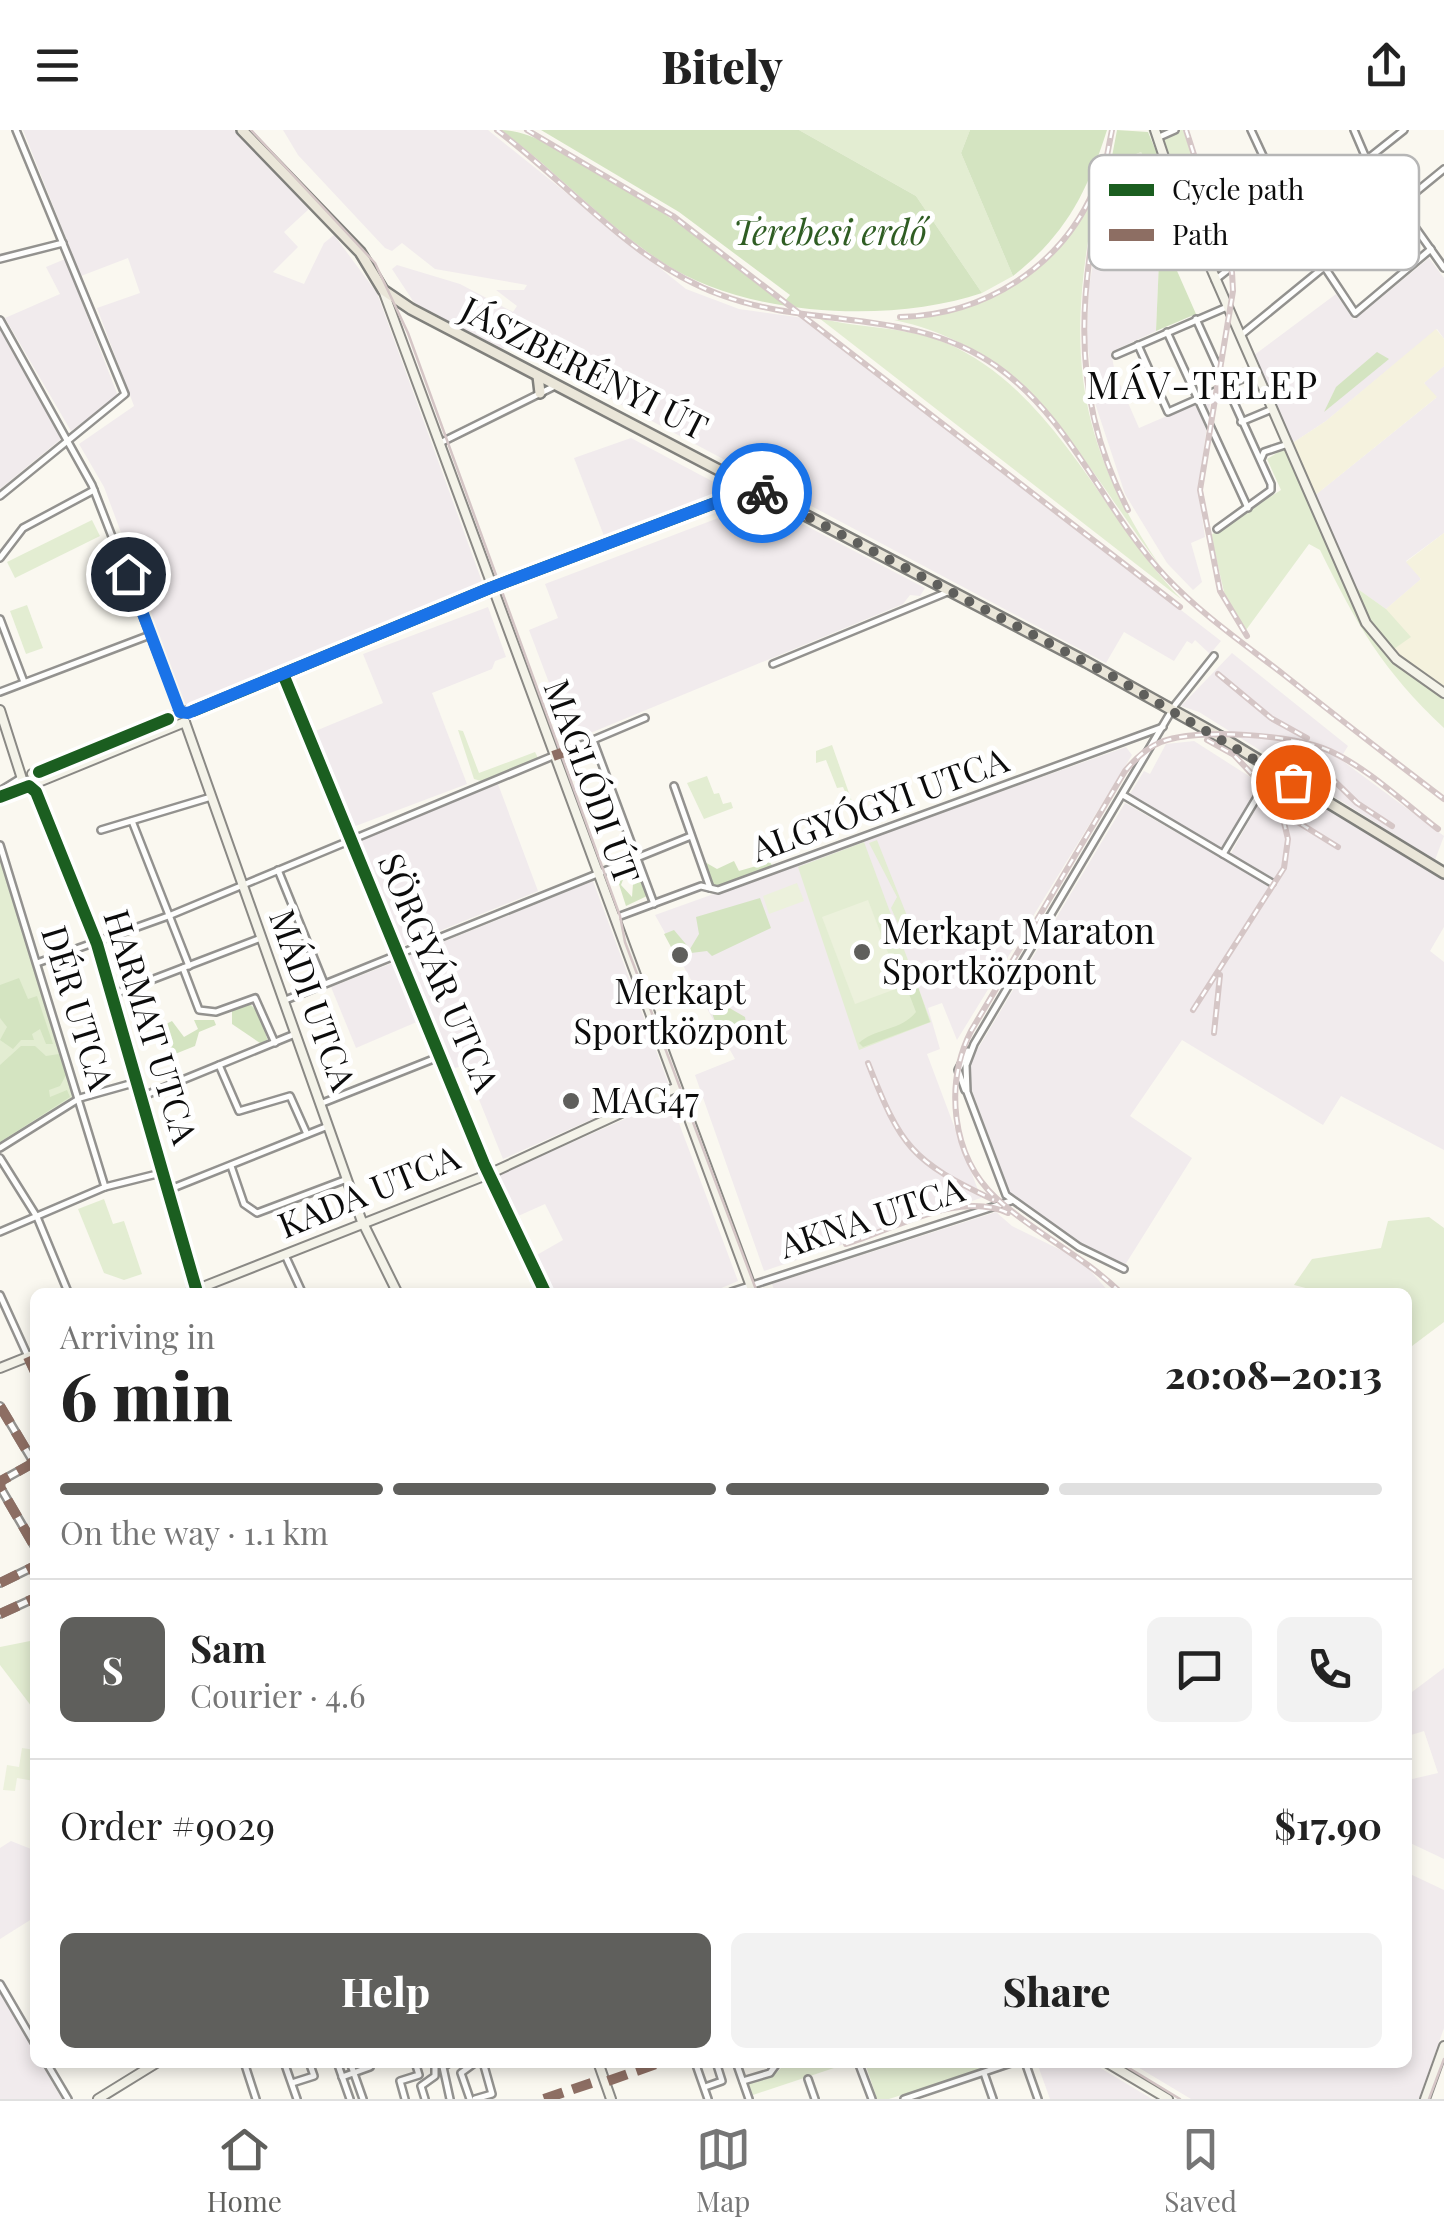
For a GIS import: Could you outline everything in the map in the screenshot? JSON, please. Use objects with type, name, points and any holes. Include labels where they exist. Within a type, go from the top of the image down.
[{"type":"main road","points":[[242,130],[360,252],[383,290]]},
{"type":"main road","name":"JÁSZBERÉNYI ÚT","points":[[383,290],[433,322],[1173,710],[1444,873]]},
{"type":"main road","points":[[538,376],[540,393]]},
{"type":"street","points":[[0,496],[125,394],[16,130]]},
{"type":"street","points":[[1156,134],[1175,130]]},
{"type":"street","points":[[1252,130],[1263,155]]},
{"type":"street","points":[[1354,130],[1365,155]]},
{"type":"street","points":[[1370,155],[1404,130]]},
{"type":"street","points":[[1419,191],[1444,170]]},
{"type":"street","points":[[1419,233],[1444,268]]},
{"type":"street","points":[[0,259],[63,243]]},
{"type":"street","points":[[1419,259],[1431,249]]},
{"type":"street","points":[[1211,270],[1366,623],[1396,659],[1444,693]]},
{"type":"street","points":[[1215,280],[1227,270]]},
{"type":"street","points":[[1240,336],[1319,270]]},
{"type":"street","points":[[1325,270],[1355,314],[1406,270]]},
{"type":"street","name":"MAGLÓDI ÚT","points":[[383,290],[751,1288]]},
{"type":"street","points":[[1116,354],[1227,306]]},
{"type":"street","points":[[1196,319],[1264,467],[1270,490],[1217,528]]},
{"type":"street","name":"MÁDI UTCA","points":[[0,320],[94,490],[182,717],[363,1224],[396,1288]]},
{"type":"street","points":[[1166,332],[1248,508]]},
{"type":"street","points":[[1138,345],[1168,412],[1256,373]]},
{"type":"street","points":[[437,444],[556,385]]},
{"type":"street","points":[[1241,422],[1272,409]]},
{"type":"street","points":[[1264,467],[1264,452],[1288,444]]},
{"type":"street","points":[[0,794],[490,588],[720,501],[732,478]]},
{"type":"street","points":[[0,558],[23,528],[94,490]]},
{"type":"street","points":[[773,664],[950,591]]},
{"type":"street","points":[[0,619],[24,682]]},
{"type":"street","points":[[0,692],[150,635]]},
{"type":"street","points":[[1124,1269],[1078,1248],[1011,1201],[958,1070],[1173,710],[1214,656]]},
{"type":"street","name":"SÖRGYÁR UTCA","points":[[282,674],[488,1174],[543,1288]]},
{"type":"street","name":"HARMAT UTCA","points":[[0,710],[97,944],[194,1288]]},
{"type":"street","points":[[567,751],[645,718]]},
{"type":"street","name":"ALGYÓGYI UTCA","points":[[612,918],[701,886],[718,890],[1164,727]]},
{"type":"street","name":"MAGLÓDI ÚT","points":[[592,740],[654,904]]},
{"type":"street","points":[[37,963],[171,915],[553,756]]},
{"type":"street","points":[[1224,854],[1274,769]]},
{"type":"street","points":[[674,786],[710,888]]},
{"type":"street","points":[[1123,795],[1272,883]]},
{"type":"street","points":[[101,830],[210,798]]},
{"type":"street","points":[[132,821],[171,915],[199,1010],[216,1012],[255,998],[276,1043]]},
{"type":"street","points":[[283,1001],[691,836]]},
{"type":"street","name":"DÉR UTCA","points":[[0,845],[105,1187]]},
{"type":"street","points":[[278,870],[324,984]]},
{"type":"street","points":[[112,995],[261,938]]},
{"type":"street","points":[[141,1097],[295,1034]]},
{"type":"street","points":[[320,1104],[440,1056]]},
{"type":"street","points":[[219,1065],[239,1111],[290,1096],[307,1134]]},
{"type":"street","points":[[0,1148],[80,1098],[137,1082]]},
{"type":"street","name":"KADA UTCA","points":[[205,1288],[488,1174],[676,1088]]},
{"type":"street","points":[[168,1190],[328,1126]]},
{"type":"street","points":[[0,1158],[38,1217],[66,1288]]},
{"type":"street","name":"KADA UTCA","points":[[230,1165],[244,1204],[256,1212],[346,1179]]},
{"type":"street","points":[[0,1232],[105,1187],[163,1172]]},
{"type":"street","name":"AKNA UTCA","points":[[754,1288],[1011,1201]]},
{"type":"street","points":[[285,1256],[300,1288]]},
{"type":"street","points":[[0,1295],[30,1352]]},
{"type":"street","points":[[0,1368],[30,1357]]},
{"type":"street","points":[[0,1406],[30,1455]]},
{"type":"street","points":[[30,1464],[1,1481],[0,1487],[30,1538]]},
{"type":"street","points":[[0,1584],[30,1569]]},
{"type":"street","points":[[0,1614],[30,1600]]},
{"type":"street","points":[[0,1984],[30,2035]]},
{"type":"street","points":[[1425,2099],[1444,2046]]},
{"type":"street","points":[[50,2068],[68,2099]]},
{"type":"street","points":[[98,2099],[148,2068]]},
{"type":"street","points":[[246,2068],[256,2099]]},
{"type":"street","points":[[286,2068],[297,2099]]},
{"type":"street","points":[[292,2083],[314,2076],[311,2068]]},
{"type":"street","points":[[340,2068],[350,2099]]},
{"type":"street","points":[[352,2068],[362,2099]]},
{"type":"street","points":[[342,2076],[367,2068]]},
{"type":"street","points":[[406,2099],[400,2082],[419,2075],[417,2068]]},
{"type":"street","points":[[425,2099],[420,2086],[435,2076],[435,2068]]},
{"type":"street","points":[[443,2068],[450,2099]]},
{"type":"street","points":[[469,2068],[461,2073],[472,2099],[492,2094],[481,2068]]},
{"type":"street","points":[[600,2068],[611,2099]]},
{"type":"street","points":[[698,2068],[708,2099]]},
{"type":"street","points":[[704,2087],[722,2081],[718,2068]]},
{"type":"street","points":[[738,2068],[749,2099]]},
{"type":"street","points":[[742,2081],[774,2068]]},
{"type":"street","points":[[860,2068],[872,2099]]},
{"type":"street","points":[[904,2099],[998,2068]]},
{"type":"street","points":[[1027,2068],[1038,2099]]},
{"type":"street","points":[[1116,2068],[1168,2099]]},
{"type":"street","points":[[984,2073],[993,2099]]},
{"type":"street","points":[[808,2079],[815,2099]]},
{"type":"street","points":[[928,2091],[931,2099]]},
{"type":"shaded area","points":[[23,130],[234,130],[309,209],[284,232],[298,247],[273,272],[304,284],[324,243],[334,235],[377,293],[484,587],[186,706],[104,487],[79,444],[134,406],[97,308],[140,293],[128,258],[81,276]]},
{"type":"shaded area","points":[[283,130],[488,130],[686,289],[739,309],[804,318],[1221,641],[1210,654],[1195,640],[1192,644],[1187,641],[1174,661],[1124,632],[1106,663],[507,344],[503,349],[415,304],[392,269],[397,265],[460,284],[513,312],[517,306],[496,290],[524,290],[527,285],[435,269],[402,243],[392,251],[385,248],[298,155]]},
{"type":"shaded area","points":[[1429,258],[1444,278],[1444,339],[1437,329],[1326,421],[1288,446],[1249,359],[1336,294],[1354,320]]},
{"type":"shaded area","points":[[65,259],[118,396],[71,431],[5,318],[60,294],[46,267]]},
{"type":"shaded area","points":[[1092,270],[1159,270],[1156,331],[1111,352],[1115,373],[1139,428],[1211,397],[1198,490],[1205,537],[1191,543],[1202,582],[1193,590],[1167,563],[1125,494],[1095,403],[1087,340]]},
{"type":"shaded area","points":[[1436,329],[1444,339],[1444,366],[1424,383],[1437,397],[1313,497],[1288,446],[1326,421]]},
{"type":"shaded area","points":[[0,330],[61,439],[0,489]]},
{"type":"shaded area","points":[[1444,366],[1444,533],[1406,561],[1421,579],[1386,609],[1348,582],[1313,497],[1436,398],[1424,383]]},
{"type":"shaded area","points":[[631,438],[723,487],[717,497],[604,536],[574,458]]},
{"type":"shaded area","points":[[753,498],[925,588],[920,596],[910,595],[903,604],[571,741],[529,630],[558,618],[545,584],[721,517],[739,524]]},
{"type":"shaded area","points":[[1444,533],[1444,691],[1390,652],[1386,609],[1421,579],[1406,562]]},
{"type":"shaded area","points":[[488,607],[506,657],[495,661],[492,669],[432,693],[467,784],[353,827],[313,732],[383,703],[363,654]]},
{"type":"shaded area","points":[[1232,653],[1348,746],[1340,759],[1444,836],[1435,860],[1199,712],[1181,706]]},
{"type":"shaded area","points":[[1194,741],[1255,780],[1258,787],[1222,849],[1130,794],[1144,771],[1150,774],[1166,744]]},
{"type":"shaded area","points":[[1126,747],[1132,755],[957,1040],[942,1003],[928,1008],[940,1049],[927,1054],[981,1198],[764,1271],[695,1075],[735,1059],[655,915]]},
{"type":"shaded area","points":[[498,784],[538,891],[400,947],[357,842]]},
{"type":"shaded area","points":[[1294,788],[1444,877],[1444,927],[1430,951],[1444,962],[1444,1150],[1341,1096],[1323,1125],[1182,1040],[1130,1116],[1192,1158],[1125,1265],[1076,1241],[1010,1194],[970,1085],[970,1062],[1125,803],[1270,886],[1273,880],[1230,855],[1265,792],[1276,804]]},
{"type":"shaded area","points":[[593,881],[669,1085],[503,1159],[465,1065],[452,1069],[406,957]]},
{"type":"shaded area","points":[[395,962],[419,1021],[356,1048],[331,987]]},
{"type":"shaded area","points":[[670,1099],[738,1281],[721,1288],[550,1288],[535,1256],[563,1240],[545,1204],[516,1217],[496,1176]]},
{"type":"shaded area","points":[[996,1212],[1012,1226],[1081,1260],[1106,1288],[774,1288],[772,1284]]},
{"type":"shaded area","points":[[1444,1668],[1444,1859],[1412,1844],[1412,1779],[1438,1773],[1424,1731],[1412,1735],[1412,1692]]},
{"type":"shaded area","points":[[11,1841],[30,1849],[30,1920],[0,1939],[0,1848]]},
{"type":"shaded area","points":[[1412,1875],[1444,1890],[1444,2028],[1419,2099],[1191,2099],[1139,2068],[1412,2068]]},
{"type":"shaded area","points":[[0,1992],[30,2044],[30,2068],[44,2068],[62,2099],[0,2099]]},
{"type":"shaded area","points":[[1039,2068],[1100,2068],[1152,2099],[1050,2099]]},
{"type":"green space","name":"Terebesi erdő","points":[[501,130],[529,136],[604,174],[784,302],[790,295],[679,212],[541,130],[799,130],[916,196],[982,293],[905,309],[862,311],[819,310],[734,294],[662,262]]},
{"type":"green space","points":[[799,130],[970,130],[961,153],[1013,276],[982,293],[916,196]]},
{"type":"green space","points":[[970,130],[1107,130],[1098,155],[1089,155],[1089,178],[1072,211],[1047,245],[1013,276],[961,153]]},
{"type":"green space","points":[[1117,130],[1148,132],[1158,155],[1141,152],[1112,155]]},
{"type":"green space","points":[[1148,130],[1183,130],[1192,155],[1158,155]]},
{"type":"green space","points":[[1089,202],[1080,336],[1092,426],[1130,517],[1160,566],[1078,451],[1018,383],[983,356],[942,335],[894,320],[961,309],[991,298],[1044,263]]},
{"type":"green space","points":[[1159,270],[1177,270],[1196,314],[1156,331]]},
{"type":"green space","points":[[819,318],[931,337],[984,364],[1047,423],[1181,599]]},
{"type":"green space","points":[[1377,352],[1389,359],[1324,412],[1336,387]]},
{"type":"green space","points":[[1288,446],[1348,582],[1386,609],[1411,637],[1391,651],[1444,691],[1444,728],[1387,666],[1359,624],[1320,550],[1309,544],[1246,630],[1235,618],[1224,592],[1211,535],[1281,490],[1267,459]]},
{"type":"green space","points":[[92,520],[100,536],[15,578],[7,562]]},
{"type":"green space","points":[[27,605],[43,648],[26,654],[10,611]]},
{"type":"green space","points":[[458,730],[463,731],[479,773],[535,752],[538,758],[481,781],[474,779]]},
{"type":"green space","points":[[832,745],[861,827],[843,787],[837,788],[826,760],[816,763],[816,751]]},
{"type":"green space","points":[[707,776],[714,794],[719,793],[723,804],[731,802],[733,808],[704,819],[687,783]]},
{"type":"green space","points":[[877,840],[913,931],[901,930],[891,908],[897,897],[869,843]]},
{"type":"green space","points":[[864,842],[931,1022],[859,1050],[798,867]]},
{"type":"green space","points":[[0,860],[76,1096],[0,1145]]},
{"type":"green space","points":[[703,861],[717,869],[734,861],[739,871],[770,862],[773,867],[717,887],[710,883]]},
{"type":"green space","points":[[634,863],[641,877],[624,877],[621,885],[632,897],[633,884],[642,880],[647,896],[626,906],[615,872]]},
{"type":"green space","points":[[797,883],[804,901],[769,914],[763,896]]},
{"type":"green space","points":[[760,898],[771,928],[712,956],[707,951],[691,953],[679,962],[664,934],[674,930],[690,949],[699,934],[696,917]]},
{"type":"green space","name":"Merkapt Maraton Sportközpont","points":[[868,900],[901,987],[855,1004],[822,917]]},
{"type":"green space","points":[[739,977],[742,982],[729,991],[726,1006],[745,1017],[750,1048],[745,1049],[736,1029],[716,1024],[705,994]]},
{"type":"green space","points":[[19,978],[28,999],[37,996],[53,1044],[46,1044],[40,1029],[32,1034],[34,1040],[21,1040],[13,1049],[0,1040],[7,1027],[0,1018],[0,985]]},
{"type":"green space","points":[[917,984],[930,1022],[863,1047],[859,1043],[865,1038],[903,1023],[916,1012],[906,986]]},
{"type":"green space","points":[[249,1003],[260,1014],[268,1042],[260,1043],[232,1024],[232,1011]]},
{"type":"green space","points":[[194,1020],[214,1020],[216,1025],[199,1032],[195,1046],[170,1056],[171,1041],[162,1026],[172,1021],[184,1037],[198,1029]]},
{"type":"green space","points":[[21,1046],[35,1046],[46,1056],[59,1054],[66,1075],[60,1086],[49,1090],[50,1097],[67,1090],[70,1097],[0,1142],[0,1065]]},
{"type":"green space","points":[[104,1199],[113,1224],[124,1221],[142,1274],[124,1280],[104,1273],[78,1209]]},
{"type":"green space","points":[[1429,1217],[1444,1228],[1444,1322],[1412,1346],[1412,1288],[1294,1285],[1312,1259],[1381,1248],[1388,1221]]},
{"type":"green space","points":[[30,1641],[30,1704],[0,1665],[0,1647]]},
{"type":"green space","points":[[22,1748],[30,1749],[30,1780],[17,1778],[15,1791],[3,1790],[7,1765],[19,1767]]},
{"type":"green space","points":[[781,2068],[834,2068],[753,2095],[748,2082]]},
{"type":"green space","points":[[867,2068],[986,2068],[889,2099],[877,2099]]},
{"type":"tram line","points":[[251,130],[375,263],[408,333],[620,916],[625,942],[755,1288]]},
{"type":"tram line","points":[[1429,2099],[1444,2059]]},
{"type":"tram line","points":[[1129,2068],[1180,2099]]},
{"type":"railway","points":[[497,130],[603,221],[659,264],[689,281],[756,305],[931,335],[964,347],[996,366],[1046,412],[1144,551],[1179,591],[1444,799]]},
{"type":"railway","points":[[527,130],[673,216],[1180,607]]},
{"type":"railway","points":[[1107,155],[1112,130]]},
{"type":"railway","points":[[1186,130],[1194,155]]},
{"type":"railway","points":[[900,317],[961,307],[1016,282],[1061,242],[1089,199]]},
{"type":"railway","points":[[1089,263],[1084,322],[1093,414],[1128,510]]},
{"type":"railway","points":[[1231,270],[1233,291],[1200,490],[1220,591],[1247,636]]},
{"type":"railway","points":[[1218,674],[1271,718],[1307,738]]},
{"type":"railway","points":[[1115,1288],[1011,1211],[981,1181],[961,1140],[955,1095],[957,1073],[971,1031],[1125,771],[1150,747],[1177,738],[1221,734],[1294,740],[1344,758],[1438,829]]},
{"type":"railway","points":[[1207,740],[1234,755],[1296,821],[1338,847]]},
{"type":"railway","points":[[1308,755],[1357,803],[1392,826]]},
{"type":"railway","points":[[1193,1010],[1284,868],[1288,839],[1279,802]]},
{"type":"railway","points":[[1214,1033],[1220,975]]},
{"type":"railway","points":[[868,1063],[890,1114],[912,1148],[944,1174],[994,1200]]},
{"type":"railway","points":[[846,1244],[948,1209],[989,1207],[1008,1213]]},
{"type":"marked path","points":[[553,756],[567,751]]},
{"type":"marked path","points":[[28,1357],[30,1361]]},
{"type":"marked path","points":[[0,1406],[30,1456]]},
{"type":"marked path","points":[[30,1465],[1,1481],[0,1487],[30,1538]]},
{"type":"marked path","points":[[0,1583],[30,1568]]},
{"type":"marked path","points":[[0,1614],[30,1600]]},
{"type":"marked path","points":[[608,2081],[645,2068]]},
{"type":"marked path","points":[[544,2099],[600,2080]]},
{"type":"cycle path","points":[[193,711],[490,588],[720,501],[732,477]]},
{"type":"cycle path","points":[[283,674],[484,1164],[543,1288]]},
{"type":"cycle path","points":[[39,772],[168,719]]},
{"type":"cycle path","points":[[0,797],[29,786],[36,792],[97,944],[196,1288]]},
{"type":"way so far","points":[[762,493],[1112,676],[1293,782]]},
{"type":"place","name":"Merkapt Maraton Sportközpont","points":[[862,952]]},
{"type":"place","name":"Merkapt Sportközpont","points":[[680,955]]},
{"type":"place","name":"MAG47","points":[[571,1101]]},
{"type":"district","name":"MÁV-TELEP","points":[[1203,386]]},
{"type":"route","points":[[128,574],[180,712],[188,713],[490,588],[720,501],[732,478],[762,493]]}]
